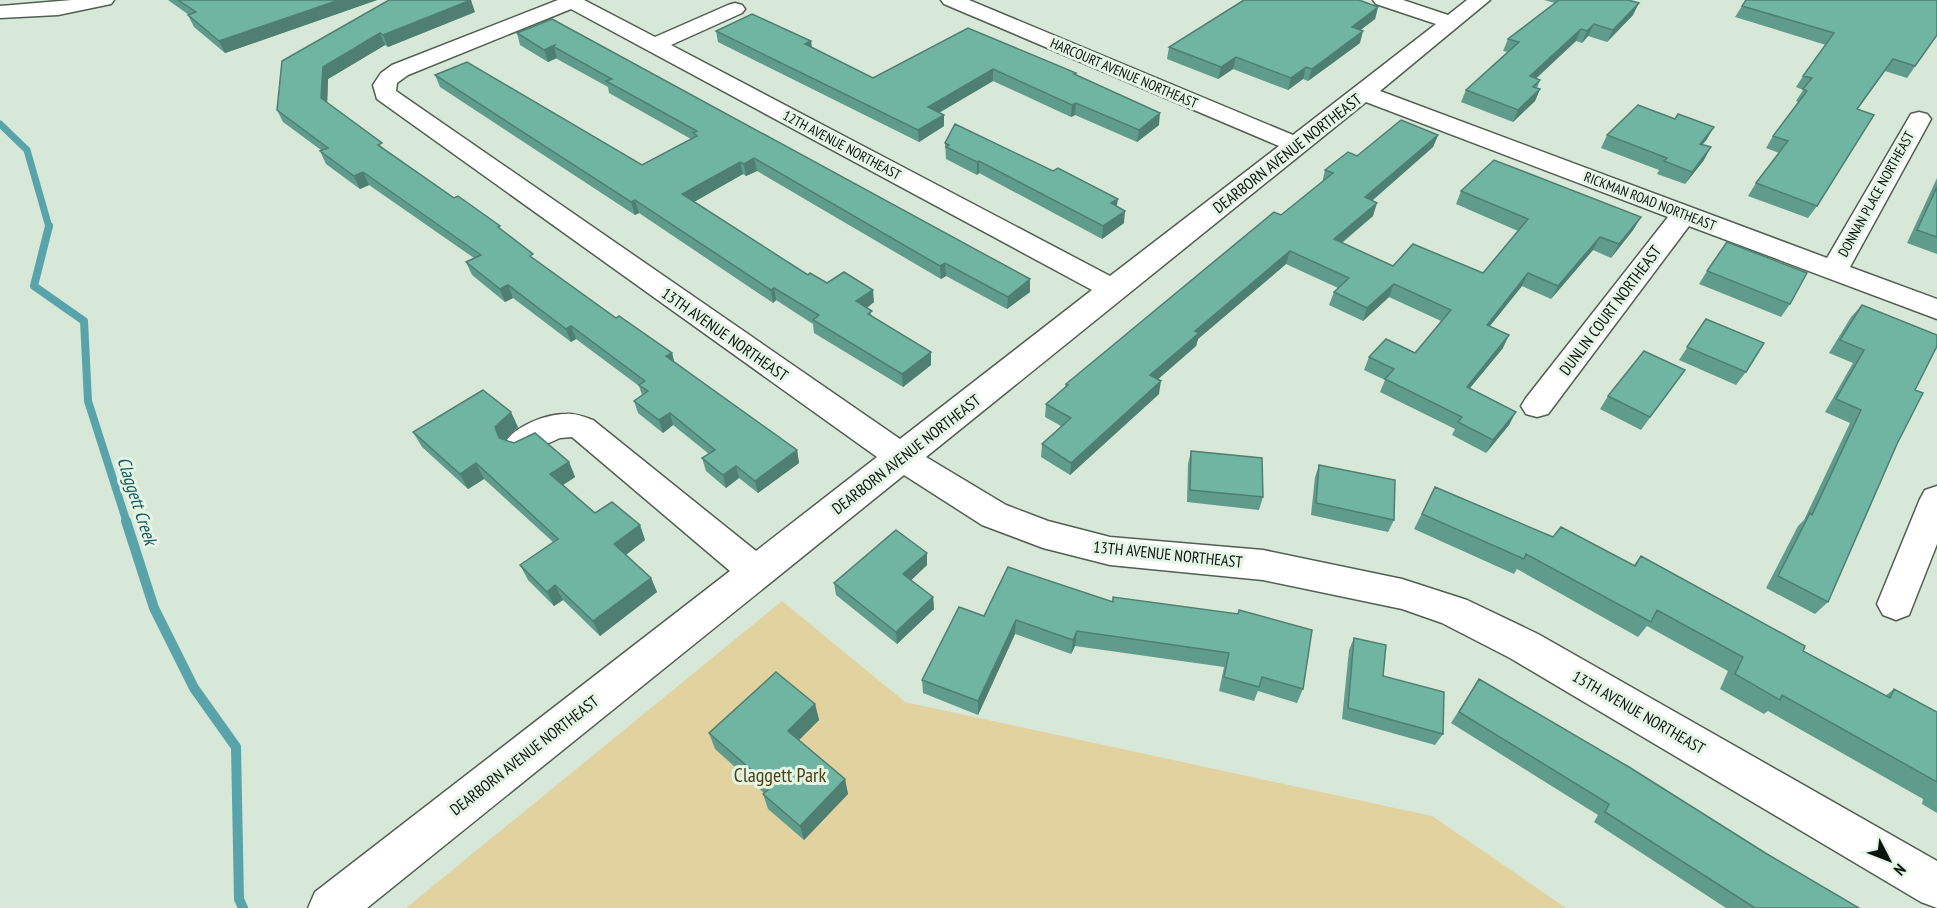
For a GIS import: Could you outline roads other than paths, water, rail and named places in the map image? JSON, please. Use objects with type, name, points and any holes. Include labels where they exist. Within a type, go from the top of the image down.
[{"type":"street","points":[[0,12],[58,9],[104,0]]},
{"type":"street","name":"HARCOURT AVENUE NORTHEAST","points":[[951,0],[1297,145]]},
{"type":"street","points":[[1383,0],[1452,23]]},
{"type":"street","name":"DEARBORN AVENUE NORTHEAST","points":[[331,908],[1480,0]]},
{"type":"street","name":"12TH AVENUE NORTHEAST","points":[[570,1],[1114,291]]},
{"type":"street","name":"13TH AVENUE NORTHEAST","points":[[570,1],[400,70],[384,85],[385,94],[392,102],[901,457],[994,515],[1043,534],[1110,551],[1263,565],[1402,594],[1454,611],[1524,646],[1937,886]]},
{"type":"street","points":[[654,45],[735,9]]},
{"type":"street","name":"RICKMAN ROAD NORTHEAST","points":[[1364,93],[1937,310]]},
{"type":"street","name":"DONNAN PLACE NORTHEAST","points":[[1834,270],[1919,119]]},
{"type":"street","name":"DUNLIN COURT NORTHEAST","points":[[1537,406],[1684,214]]},
{"type":"street","points":[[520,444],[547,429],[561,425],[573,424],[582,428],[756,572]]},
{"type":"street","points":[[1896,604],[1937,499]]},
{"type":"waterway","name":"Claggett Creek","points":[[0,124],[27,150],[49,227]]},
{"type":"waterway","name":"Claggett Creek","points":[[49,227],[34,286],[84,321],[88,401],[127,523]]},
{"type":"waterway","name":"Claggett Creek","points":[[126,521],[154,608],[194,688],[236,747],[239,899],[243,908]]},
{"type":"park label","name":"Claggett Park","points":[[780,775]]}]
